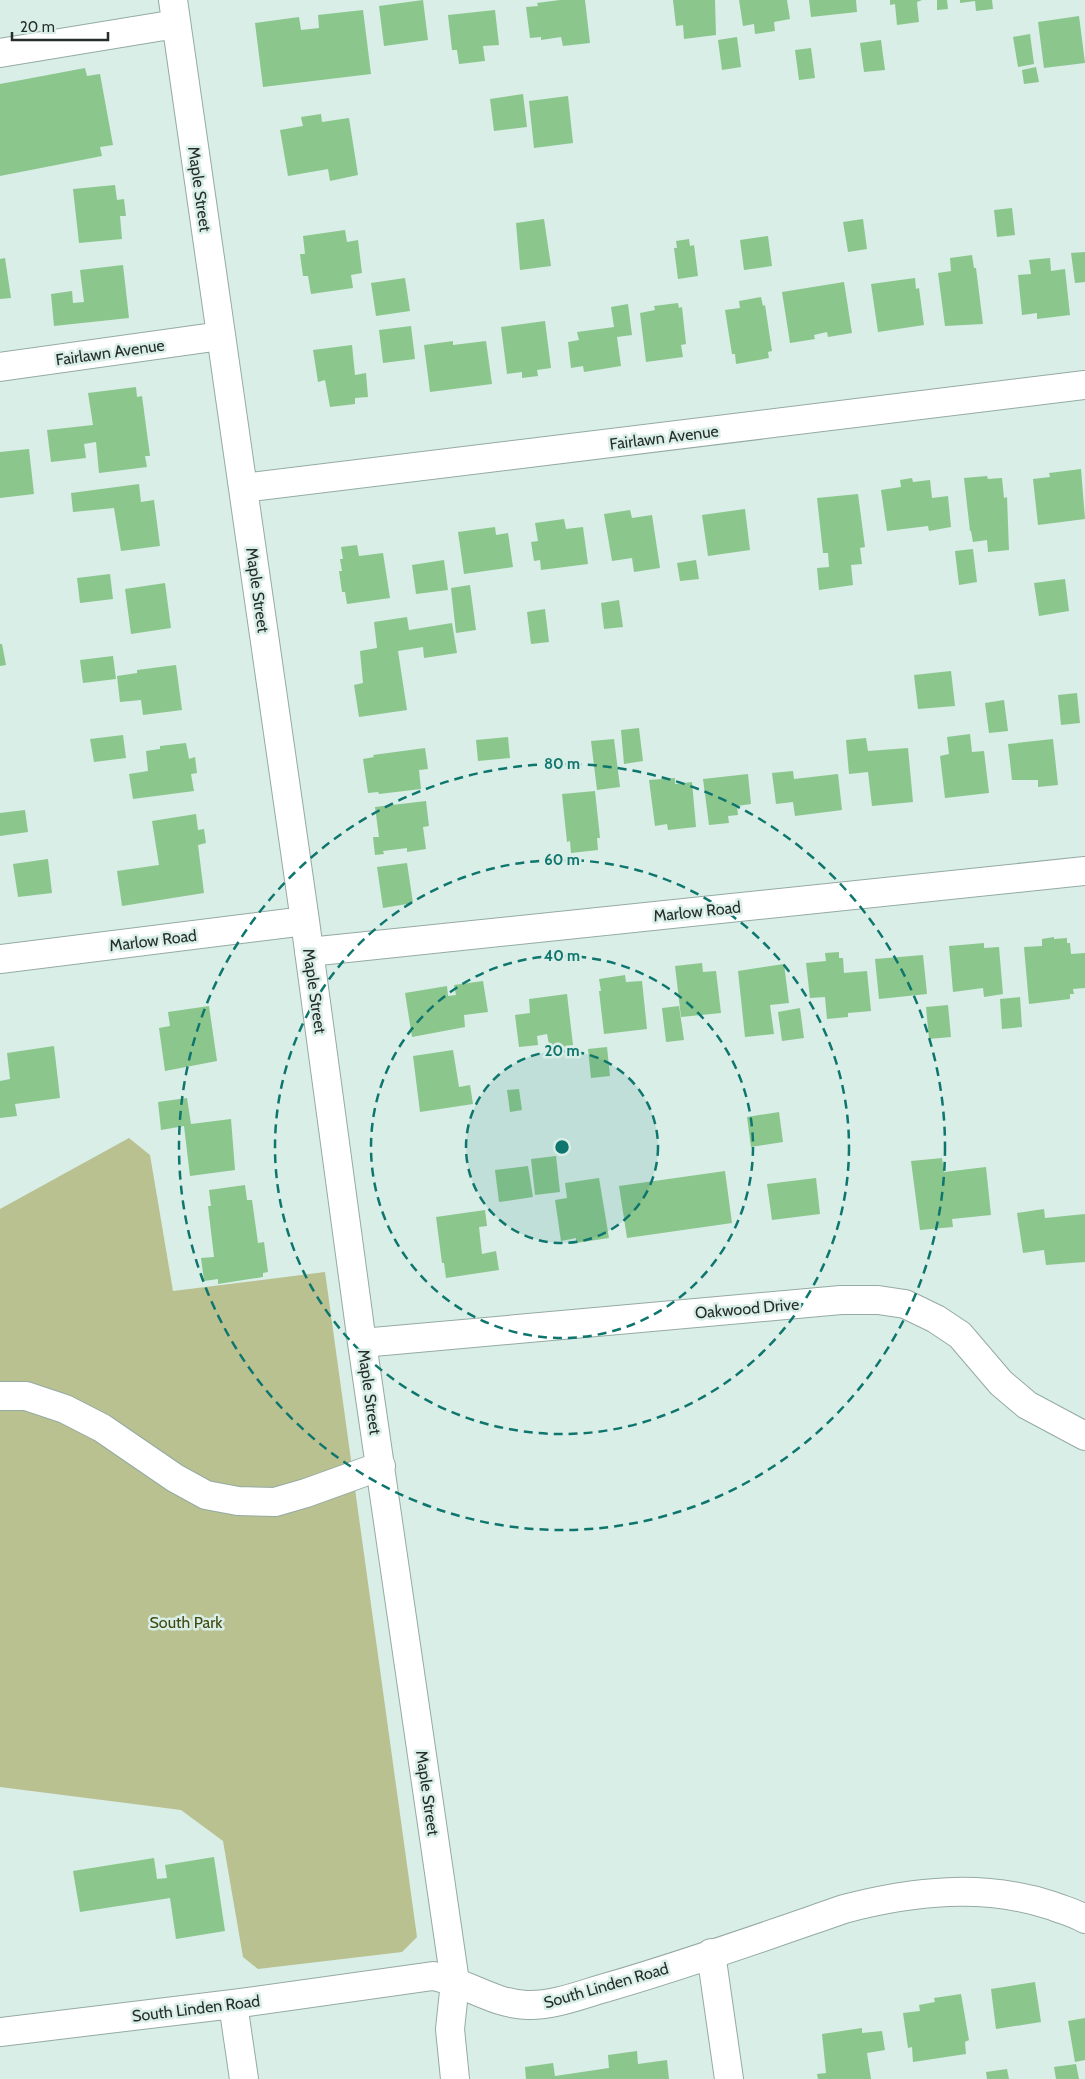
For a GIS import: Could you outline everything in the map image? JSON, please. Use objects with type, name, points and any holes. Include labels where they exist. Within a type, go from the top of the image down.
[{"type":"street","points":[[0,53],[175,12]]},
{"type":"street","name":"Maple Street","points":[[175,12],[305,921],[362,1343],[455,1982],[450,2029],[455,2079]]},
{"type":"street","name":"Fairlawn Avenue","points":[[0,367],[221,336]]},
{"type":"street","name":"Fairlawn Avenue","points":[[243,488],[1085,385]]},
{"type":"street","name":"Marlow Road","points":[[309,952],[1085,871]]},
{"type":"street","name":"Marlow Road","points":[[0,959],[305,921]]},
{"type":"street","name":"Oakwood Drive","points":[[362,1343],[841,1300],[887,1301],[906,1304],[960,1334],[1001,1383],[1027,1405],[1085,1436]]},
{"type":"street","points":[[0,1396],[26,1396],[65,1409],[102,1428],[175,1478],[206,1495],[238,1501],[275,1502],[306,1494],[381,1466]]},
{"type":"street","name":"South Linden Road","points":[[0,2032],[233,2004],[433,1976],[455,1982],[511,2004],[529,2006],[550,2004],[629,1981],[844,1909],[875,1900],[916,1893],[953,1890],[1002,1895],[1036,1901],[1085,1918]]},
{"type":"street","points":[[711,1953],[729,2079]]},
{"type":"street","points":[[233,2004],[244,2079]]},
{"type":"green space","name":"South Park","points":[[129,1138],[150,1155],[173,1291],[325,1272],[417,1937],[402,1952],[258,1969],[243,1957],[223,1841],[181,1810],[0,1787],[0,1209]]},
{"type":"building","points":[[423,0],[428,40],[384,46],[379,6]]},
{"type":"building","points":[[560,0],[585,0],[590,43],[563,46],[561,37],[541,40],[541,37],[530,38],[526,7],[538,6],[537,3]]},
{"type":"building","points":[[673,0],[715,0],[716,35],[684,39],[683,25],[676,26]]},
{"type":"building","points":[[739,0],[787,0],[790,19],[774,22],[775,31],[755,34],[754,24],[743,26]]},
{"type":"building","points":[[809,0],[856,0],[857,12],[811,17]]},
{"type":"building","points":[[890,0],[922,0],[917,2],[919,22],[897,25],[895,4],[890,5]]},
{"type":"building","points":[[937,0],[947,0],[948,9],[937,10]]},
{"type":"building","points":[[960,0],[992,0],[993,9],[976,11],[975,1],[960,3]]},
{"type":"building","points":[[363,10],[371,74],[263,87],[255,23],[299,17],[301,30],[319,28],[318,15]]},
{"type":"building","points":[[495,10],[499,45],[483,46],[485,61],[459,64],[457,50],[452,50],[448,15]]},
{"type":"building","points":[[1079,16],[1085,63],[1044,68],[1038,22]]},
{"type":"building","points":[[1030,34],[1034,64],[1018,67],[1013,37]]},
{"type":"building","points":[[737,37],[741,67],[722,70],[718,40]]},
{"type":"building","points":[[881,40],[885,70],[864,72],[860,43]]},
{"type":"building","points":[[811,48],[815,78],[799,80],[795,50]]},
{"type":"building","points":[[1036,67],[1039,82],[1024,84],[1022,70]]},
{"type":"building","points":[[85,68],[87,76],[100,74],[113,145],[100,147],[102,156],[0,176],[0,84]]},
{"type":"building","points":[[523,94],[527,127],[494,131],[490,99]]},
{"type":"building","points":[[568,96],[573,143],[534,148],[529,101]]},
{"type":"building","points":[[321,114],[322,122],[349,118],[358,175],[330,181],[328,169],[288,176],[280,130],[303,126],[301,117]]},
{"type":"building","points":[[115,185],[117,200],[124,199],[126,216],[120,216],[122,239],[79,243],[73,189]]},
{"type":"building","points":[[1012,208],[1015,235],[997,237],[994,210]]},
{"type":"building","points":[[544,219],[551,266],[520,270],[516,223]]},
{"type":"building","points":[[863,219],[867,249],[848,252],[843,222]]},
{"type":"building","points":[[345,230],[347,242],[358,240],[362,273],[351,275],[353,288],[311,294],[308,276],[303,276],[300,254],[305,254],[303,236]]},
{"type":"building","points":[[768,236],[772,266],[744,270],[740,240]]},
{"type":"building","points":[[689,239],[690,246],[694,245],[698,276],[678,279],[674,248],[677,248],[676,241]]},
{"type":"building","points":[[1085,252],[1085,282],[1075,283],[1071,253]]},
{"type":"building","points":[[972,255],[974,268],[976,268],[983,324],[945,326],[938,273],[951,271],[950,258]]},
{"type":"building","points":[[5,258],[11,298],[0,299],[0,259]]},
{"type":"building","points":[[1050,258],[1051,271],[1065,269],[1070,315],[1037,319],[1037,313],[1022,315],[1018,275],[1031,274],[1029,260]]},
{"type":"building","points":[[123,265],[129,318],[54,326],[51,294],[72,291],[73,303],[84,302],[80,270]]},
{"type":"building","points":[[405,278],[410,311],[376,316],[371,283]]},
{"type":"building","points":[[915,278],[916,289],[919,288],[924,325],[878,332],[871,284]]},
{"type":"building","points":[[844,282],[852,333],[828,337],[827,332],[814,335],[815,339],[790,343],[782,292]]},
{"type":"building","points":[[761,297],[763,306],[765,305],[772,351],[768,352],[769,358],[736,364],[735,354],[732,354],[725,310],[740,308],[739,301]]},
{"type":"building","points":[[678,303],[679,308],[682,307],[686,344],[681,345],[683,357],[646,362],[640,313],[655,310],[654,306]]},
{"type":"building","points":[[628,304],[632,335],[617,337],[621,366],[584,372],[583,366],[571,368],[568,342],[579,340],[577,332],[614,327],[611,307]]},
{"type":"building","points":[[545,321],[551,368],[537,370],[538,376],[522,378],[522,372],[507,374],[501,327]]},
{"type":"building","points":[[411,326],[415,359],[383,363],[379,330]]},
{"type":"building","points":[[453,341],[453,345],[486,341],[492,384],[430,392],[424,345]]},
{"type":"building","points":[[352,345],[355,375],[366,373],[368,397],[355,398],[355,404],[330,407],[325,380],[318,382],[313,350]]},
{"type":"building","points":[[136,387],[137,397],[142,396],[150,456],[145,456],[147,467],[99,473],[96,442],[84,444],[86,458],[51,462],[47,430],[93,425],[88,393]]},
{"type":"building","points":[[29,449],[34,494],[0,498],[0,452]]},
{"type":"building","points":[[1081,469],[1085,519],[1038,525],[1033,479],[1050,477],[1049,473]]},
{"type":"building","points":[[987,476],[988,479],[1002,478],[1004,498],[1007,497],[1009,550],[988,552],[987,540],[973,542],[964,478]]},
{"type":"building","points":[[912,478],[913,482],[930,480],[932,498],[948,496],[951,527],[929,531],[928,526],[887,531],[881,490],[901,487],[900,480]]},
{"type":"building","points":[[139,484],[141,502],[154,500],[160,546],[121,551],[114,508],[73,512],[71,493]]},
{"type":"building","points":[[858,494],[865,547],[860,548],[862,564],[851,565],[853,585],[819,590],[817,568],[829,567],[828,553],[823,553],[817,498]]},
{"type":"building","points":[[745,509],[750,550],[708,556],[702,515]]},
{"type":"building","points":[[630,510],[632,518],[652,515],[660,568],[634,572],[632,558],[612,561],[604,514]]},
{"type":"building","points":[[564,519],[566,529],[583,527],[588,564],[541,570],[540,560],[534,561],[531,542],[538,541],[535,523]]},
{"type":"building","points":[[495,527],[496,535],[508,533],[513,567],[464,574],[458,532]]},
{"type":"building","points":[[357,545],[359,556],[383,553],[390,598],[347,604],[345,592],[342,592],[339,571],[342,571],[340,559],[343,559],[341,547]]},
{"type":"building","points":[[973,549],[977,582],[959,585],[955,551]]},
{"type":"building","points":[[444,560],[448,590],[416,594],[412,565]]},
{"type":"building","points":[[696,560],[699,579],[680,581],[677,563]]},
{"type":"building","points":[[110,574],[113,599],[80,603],[77,578]]},
{"type":"building","points":[[1065,579],[1069,611],[1039,616],[1034,583]]},
{"type":"building","points":[[165,583],[171,628],[131,634],[125,589]]},
{"type":"building","points":[[470,585],[476,630],[456,633],[451,588]]},
{"type":"building","points":[[619,600],[623,627],[604,629],[601,603]]},
{"type":"building","points":[[545,609],[549,642],[531,644],[527,612]]},
{"type":"building","points":[[407,617],[409,630],[452,623],[457,653],[424,658],[423,647],[398,651],[407,710],[359,717],[354,685],[363,683],[360,651],[377,648],[374,622]]},
{"type":"building","points":[[0,644],[2,644],[6,665],[0,666]]},
{"type":"building","points":[[113,656],[116,679],[83,683],[80,660]]},
{"type":"building","points":[[176,665],[182,710],[143,715],[141,700],[120,702],[117,676],[137,673],[137,670]]},
{"type":"building","points":[[951,671],[955,706],[918,709],[914,675]]},
{"type":"building","points":[[1077,693],[1080,723],[1061,725],[1058,695]]},
{"type":"building","points":[[1004,700],[1008,731],[989,733],[985,703]]},
{"type":"building","points":[[639,728],[643,761],[624,764],[621,730]]},
{"type":"building","points":[[970,734],[972,752],[984,751],[989,793],[945,798],[940,756],[949,754],[947,737]]},
{"type":"building","points":[[123,735],[126,758],[94,762],[90,739]]},
{"type":"building","points":[[508,737],[510,758],[478,761],[476,740]]},
{"type":"building","points":[[866,738],[868,751],[908,748],[913,802],[872,806],[868,772],[849,774],[846,740]]},
{"type":"building","points":[[614,739],[620,787],[597,790],[591,741]]},
{"type":"building","points":[[1053,739],[1058,785],[1038,787],[1038,780],[1012,780],[1008,744]]},
{"type":"building","points":[[186,743],[189,759],[195,757],[197,773],[191,774],[194,791],[133,799],[129,774],[148,771],[146,751],[160,749],[160,746]]},
{"type":"building","points":[[425,748],[428,769],[419,770],[421,789],[379,794],[378,792],[368,793],[363,759],[374,757],[373,755]]},
{"type":"building","points":[[793,771],[794,779],[838,774],[842,810],[795,816],[793,802],[776,804],[772,773]]},
{"type":"building","points":[[748,774],[751,804],[737,806],[738,815],[728,816],[729,823],[709,825],[703,779]]},
{"type":"building","points":[[675,778],[675,784],[692,782],[696,827],[668,830],[667,824],[655,826],[649,780]]},
{"type":"building","points":[[595,791],[600,838],[597,838],[598,850],[571,853],[570,841],[567,842],[562,794]]},
{"type":"building","points":[[426,801],[429,826],[423,827],[426,849],[407,852],[407,848],[383,851],[384,854],[375,855],[373,837],[379,837],[375,807]]},
{"type":"building","points":[[25,810],[28,832],[0,836],[0,813]]},
{"type":"building","points":[[196,814],[198,830],[204,829],[206,843],[198,845],[204,893],[122,906],[117,871],[159,865],[152,821]]},
{"type":"building","points":[[48,859],[52,893],[18,897],[13,864]]},
{"type":"building","points":[[407,863],[413,903],[383,908],[377,867]]},
{"type":"building","points":[[1054,937],[1054,939],[1067,938],[1067,943],[1070,943],[1071,954],[1085,953],[1085,988],[1073,989],[1074,994],[1070,994],[1070,999],[1029,1004],[1024,947],[1042,946],[1042,939]]},
{"type":"building","points":[[984,943],[984,948],[999,947],[1003,994],[984,997],[983,988],[953,992],[949,946]]},
{"type":"building","points":[[839,952],[839,958],[843,958],[844,973],[867,971],[871,1011],[848,1013],[848,1017],[827,1019],[825,997],[810,998],[806,963],[826,961],[825,953]]},
{"type":"building","points":[[923,955],[927,994],[879,999],[875,959]]},
{"type":"building","points":[[702,963],[703,972],[716,971],[721,1013],[681,1017],[675,966]]},
{"type":"building","points":[[784,964],[789,1003],[770,1005],[774,1034],[745,1037],[738,971]]},
{"type":"building","points":[[625,975],[626,982],[642,981],[647,1029],[604,1034],[599,979]]},
{"type":"building","points":[[483,981],[488,1012],[464,1015],[465,1027],[412,1037],[405,993],[447,986],[448,996],[456,995],[454,985]]},
{"type":"building","points":[[567,994],[573,1045],[550,1049],[547,1034],[537,1036],[538,1045],[519,1047],[515,1015],[530,1013],[529,999]]},
{"type":"building","points":[[1020,997],[1022,1027],[1002,1029],[1000,999]]},
{"type":"building","points":[[948,1005],[951,1037],[929,1039],[926,1007]]},
{"type":"building","points":[[209,1006],[217,1061],[165,1071],[159,1028],[170,1026],[168,1012]]},
{"type":"building","points":[[679,1006],[684,1040],[666,1042],[662,1008]]},
{"type":"building","points":[[800,1008],[804,1038],[782,1041],[778,1012]]},
{"type":"building","points":[[54,1046],[60,1098],[15,1104],[17,1116],[0,1118],[0,1081],[10,1079],[7,1053]]},
{"type":"building","points":[[607,1047],[610,1076],[591,1078],[588,1049]]},
{"type":"building","points":[[453,1050],[459,1087],[470,1085],[473,1104],[420,1112],[413,1056]]},
{"type":"building","points":[[519,1089],[522,1110],[510,1112],[507,1090]]},
{"type":"building","points":[[187,1098],[191,1124],[231,1119],[235,1170],[190,1176],[184,1126],[161,1130],[158,1102]]},
{"type":"building","points":[[779,1112],[783,1142],[751,1147],[747,1117]]},
{"type":"building","points":[[556,1156],[560,1192],[535,1195],[531,1159]]},
{"type":"building","points":[[942,1158],[944,1172],[986,1167],[991,1215],[952,1219],[953,1227],[920,1230],[911,1161]]},
{"type":"building","points":[[528,1166],[533,1197],[499,1202],[495,1170]]},
{"type":"building","points":[[725,1171],[732,1223],[627,1238],[619,1186]]},
{"type":"building","points":[[599,1178],[609,1238],[576,1243],[576,1238],[561,1241],[555,1200],[567,1198],[565,1183]]},
{"type":"building","points":[[816,1178],[820,1214],[772,1220],[767,1184]]},
{"type":"building","points":[[245,1185],[247,1200],[252,1200],[258,1243],[264,1242],[268,1272],[263,1273],[263,1277],[218,1284],[218,1279],[204,1281],[201,1258],[214,1257],[208,1206],[211,1206],[209,1190]]},
{"type":"building","points":[[1044,1209],[1045,1218],[1085,1214],[1085,1262],[1046,1265],[1044,1250],[1023,1253],[1017,1213]]},
{"type":"building","points":[[485,1210],[487,1226],[479,1227],[482,1254],[496,1251],[499,1270],[446,1278],[444,1263],[442,1263],[436,1217]]},
{"type":"building","points":[[214,1857],[225,1931],[176,1939],[170,1898],[80,1912],[73,1871],[154,1858],[157,1879],[167,1878],[165,1865]]},
{"type":"building","points":[[1035,1982],[1041,2022],[996,2029],[991,1989]]},
{"type":"building","points":[[961,1994],[969,2040],[965,2042],[966,2054],[913,2062],[912,2047],[908,2048],[903,2013],[920,2011],[919,2005],[935,2002],[934,1998]]},
{"type":"building","points":[[1085,2018],[1085,2060],[1075,2062],[1068,2021]]},
{"type":"building","points":[[862,2028],[862,2033],[882,2031],[885,2050],[867,2053],[871,2079],[818,2079],[817,2074],[826,2073],[822,2034]]},
{"type":"building","points":[[637,2051],[638,2064],[667,2060],[669,2079],[526,2079],[525,2067],[553,2063],[555,2076],[609,2068],[608,2055]]},
{"type":"building","points":[[1076,2064],[1079,2079],[1056,2079],[1054,2067]]},
{"type":"building","points":[[1007,2069],[1009,2079],[987,2079],[986,2072]]}]
